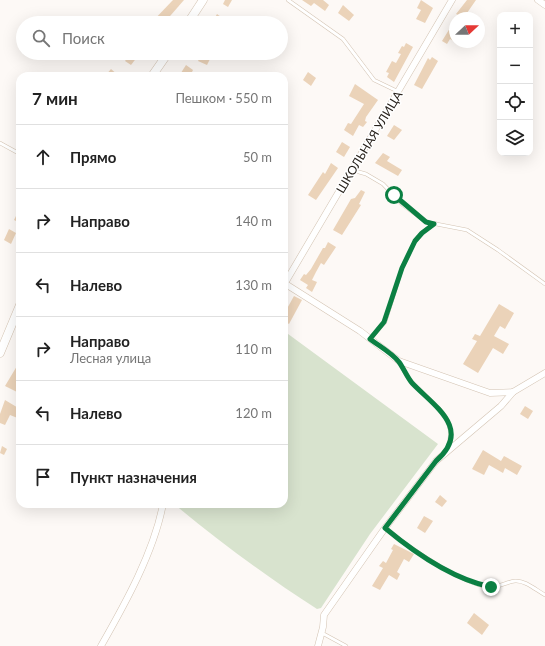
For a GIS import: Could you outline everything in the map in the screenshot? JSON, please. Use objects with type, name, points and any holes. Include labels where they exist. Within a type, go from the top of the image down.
[{"type":"street","points":[[193,16],[203,0]]},
{"type":"street","name":"ШКОЛЬНАЯ УЛИЦА","points":[[288,281],[452,0]]},
{"type":"street","points":[[538,0],[545,5]]},
{"type":"street","points":[[155,72],[163,60]]},
{"type":"street","points":[[288,285],[370,339],[399,361],[490,393],[513,392]]},
{"type":"street","points":[[0,353],[16,315]]},
{"type":"street","points":[[318,646],[322,633],[324,615],[385,528],[436,461],[501,406],[513,392],[545,373]]},
{"type":"street","points":[[101,646],[144,562],[160,519],[162,508]]},
{"type":"lane","points":[[288,0],[343,40],[374,80],[399,92]]},
{"type":"lane","points":[[0,143],[16,152]]},
{"type":"lane","points":[[352,170],[366,174],[383,184],[403,204],[426,222],[467,230],[498,250],[545,284]]},
{"type":"lane","points":[[370,339],[384,322],[402,268],[415,241],[422,233],[434,224]]},
{"type":"lane","points":[[399,361],[411,382],[441,410],[448,420],[452,438],[447,452]]},
{"type":"lane","points":[[385,528],[414,550],[454,574],[479,585],[491,587],[515,581],[523,582],[545,595]]},
{"type":"lane","points":[[322,633],[346,646]]},
{"type":"green space","points":[[288,334],[438,444],[370,534],[321,608],[317,609],[280,584],[179,508],[288,508]]},
{"type":"building","points":[[173,0],[184,0],[170,16],[158,16]]},
{"type":"building","points":[[225,0],[232,0],[228,7],[223,4]]},
{"type":"building","points":[[302,0],[323,0],[329,5],[325,11],[314,3],[311,6]]},
{"type":"building","points":[[421,0],[433,8],[425,23],[416,19],[421,10],[417,8]]},
{"type":"building","points":[[467,0],[476,0],[468,12],[458,12]]},
{"type":"building","points":[[343,5],[354,15],[349,21],[338,13]]},
{"type":"building","points":[[449,30],[449,41],[447,44],[442,41]]},
{"type":"building","points":[[406,43],[413,47],[394,82],[387,77],[389,73],[386,72],[392,61],[396,63],[401,54],[398,53],[402,46],[404,47]]},
{"type":"building","points":[[432,57],[438,61],[422,89],[414,85],[428,58],[430,60]]},
{"type":"building","points":[[126,60],[135,60],[131,65],[125,61]]},
{"type":"building","points":[[198,60],[210,60],[207,65]]},
{"type":"building","points":[[186,65],[193,70],[192,72],[182,72]]},
{"type":"building","points":[[308,72],[316,78],[311,86],[303,80]]},
{"type":"building","points":[[355,84],[378,100],[366,117],[365,121],[367,122],[363,127],[359,125],[353,136],[344,130],[348,123],[351,124],[364,104],[349,96]]},
{"type":"building","points":[[394,125],[402,130],[394,140],[387,136]]},
{"type":"building","points":[[342,142],[350,147],[344,157],[336,152]]},
{"type":"building","points":[[383,153],[390,157],[387,161],[402,170],[398,176],[375,163]]},
{"type":"building","points":[[331,163],[338,168],[316,200],[308,195],[323,172],[325,174]]},
{"type":"building","points":[[361,190],[365,192],[359,204],[361,205],[342,235],[333,230],[351,199],[355,198]]},
{"type":"building","points":[[9,229],[16,233],[11,244],[4,240]]},
{"type":"building","points":[[328,242],[336,247],[324,265],[321,263],[316,272],[312,280],[317,282],[312,292],[306,288],[308,285],[300,280],[304,274],[306,275],[311,269]]},
{"type":"building","points":[[294,296],[302,300],[289,324],[288,323],[288,307]]},
{"type":"building","points":[[499,304],[514,313],[505,329],[500,326],[494,336],[509,344],[503,354],[493,348],[478,373],[463,364],[477,341],[472,339],[475,334],[480,336]]},
{"type":"building","points":[[16,368],[16,392],[5,386]]},
{"type":"building","points":[[5,400],[16,407],[16,417],[10,415],[5,425],[0,423],[0,414]]},
{"type":"building","points":[[525,406],[533,411],[528,419],[520,414]]},
{"type":"building","points":[[2,446],[7,449],[4,455],[0,453]]},
{"type":"building","points":[[483,450],[501,461],[504,456],[522,466],[517,475],[505,468],[503,473],[489,465],[484,475],[472,469]]},
{"type":"building","points":[[440,495],[447,501],[442,507],[435,502]]},
{"type":"building","points":[[424,516],[433,521],[425,533],[417,528]]},
{"type":"building","points":[[394,544],[414,554],[409,562],[404,559],[397,572],[400,574],[397,580],[389,575],[380,590],[372,586],[383,568],[379,566],[383,561],[386,563],[393,550],[391,549]]},
{"type":"building","points":[[474,613],[489,625],[482,635],[467,623]]},
{"type":"route","points":[[394,195],[426,222],[434,224],[422,233],[415,241],[402,268],[384,322],[370,339],[399,361],[411,382],[441,410],[448,420],[452,438],[447,452],[436,461],[385,528],[414,550],[454,574],[479,585],[491,587]]}]
